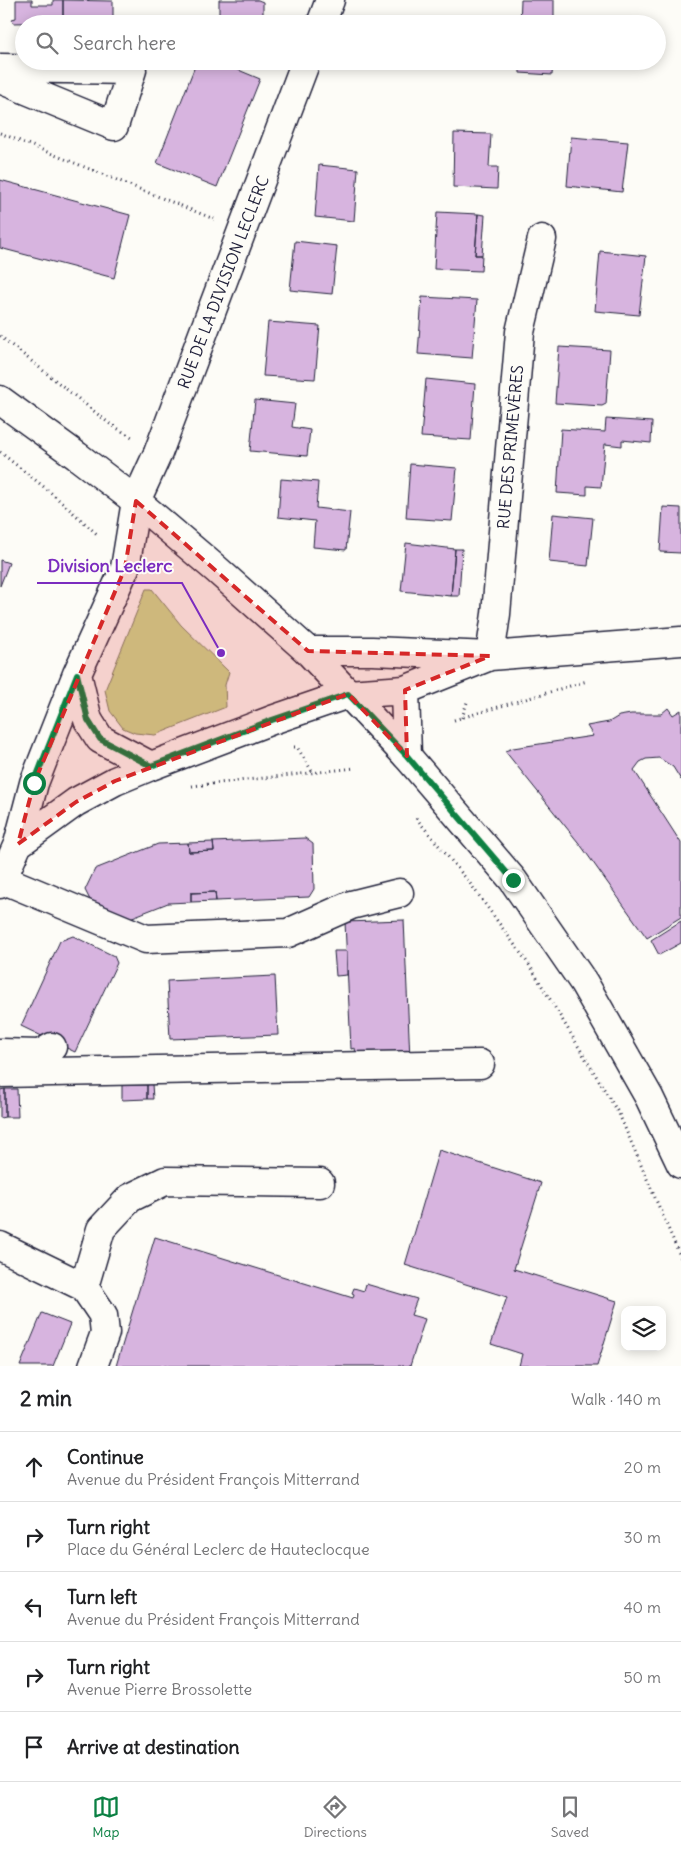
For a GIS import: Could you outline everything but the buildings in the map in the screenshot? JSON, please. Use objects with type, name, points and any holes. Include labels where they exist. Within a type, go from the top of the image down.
[{"type":"street","points":[[324,15],[330,0]]},
{"type":"street","points":[[0,68],[15,68]]},
{"type":"street","points":[[0,79],[114,126],[132,70]]},
{"type":"street","name":"RUE DE LA DIVISION LECLERC","points":[[1,882],[18,844],[34,783],[77,674],[125,568],[136,501],[158,453],[303,70]]},
{"type":"street","name":"RUE DES PRIMEVÈRES","points":[[490,656],[496,614],[520,332],[542,239]]},
{"type":"street","points":[[0,400],[136,501],[216,569],[308,652],[407,756],[513,880],[584,983],[649,1097],[681,1164]]},
{"type":"street","points":[[308,652],[372,651],[490,656],[681,641]]},
{"type":"street","points":[[18,844],[76,802],[115,781],[151,766],[272,720],[348,694],[405,690],[490,656]]},
{"type":"street","points":[[77,674],[88,720],[100,739],[151,766]]},
{"type":"street","points":[[405,690],[407,756]]},
{"type":"street","points":[[1,882],[146,939],[288,933],[351,905],[399,893]]},
{"type":"street","points":[[0,1053],[40,1054],[52,1047]]},
{"type":"street","points":[[0,1073],[480,1064]]},
{"type":"street","points":[[84,1287],[100,1230],[130,1198],[165,1181],[320,1183]]},
{"type":"street","points":[[0,1246],[84,1287],[103,1315],[105,1333],[93,1366]]},
{"type":"path","points":[[0,133],[242,230]]},
{"type":"path","points":[[0,336],[110,424],[158,453]]},
{"type":"path","points":[[0,452],[49,491],[100,537],[125,568]]},
{"type":"path","points":[[454,720],[596,678]]},
{"type":"path","points":[[462,718],[471,691]]},
{"type":"path","points":[[297,747],[313,773]]},
{"type":"path","points":[[186,786],[355,768]]},
{"type":"path","points":[[410,811],[469,882],[530,966],[619,1114],[681,1258]]},
{"type":"highlighted area","points":[[136,501],[308,651],[490,656],[405,690],[407,756],[348,694],[115,781],[76,802],[18,844],[34,783],[125,568]]},
{"type":"green space","points":[[146,589],[152,589],[181,625],[229,672],[225,685],[226,707],[155,735],[135,733],[123,728],[110,711],[105,690]]},
{"type":"place","name":"Division Leclerc","points":[[221,653]]},
{"type":"route","points":[[34,783],[77,674],[88,720],[100,739],[151,766],[203,745],[348,694],[407,756],[513,880]]}]
